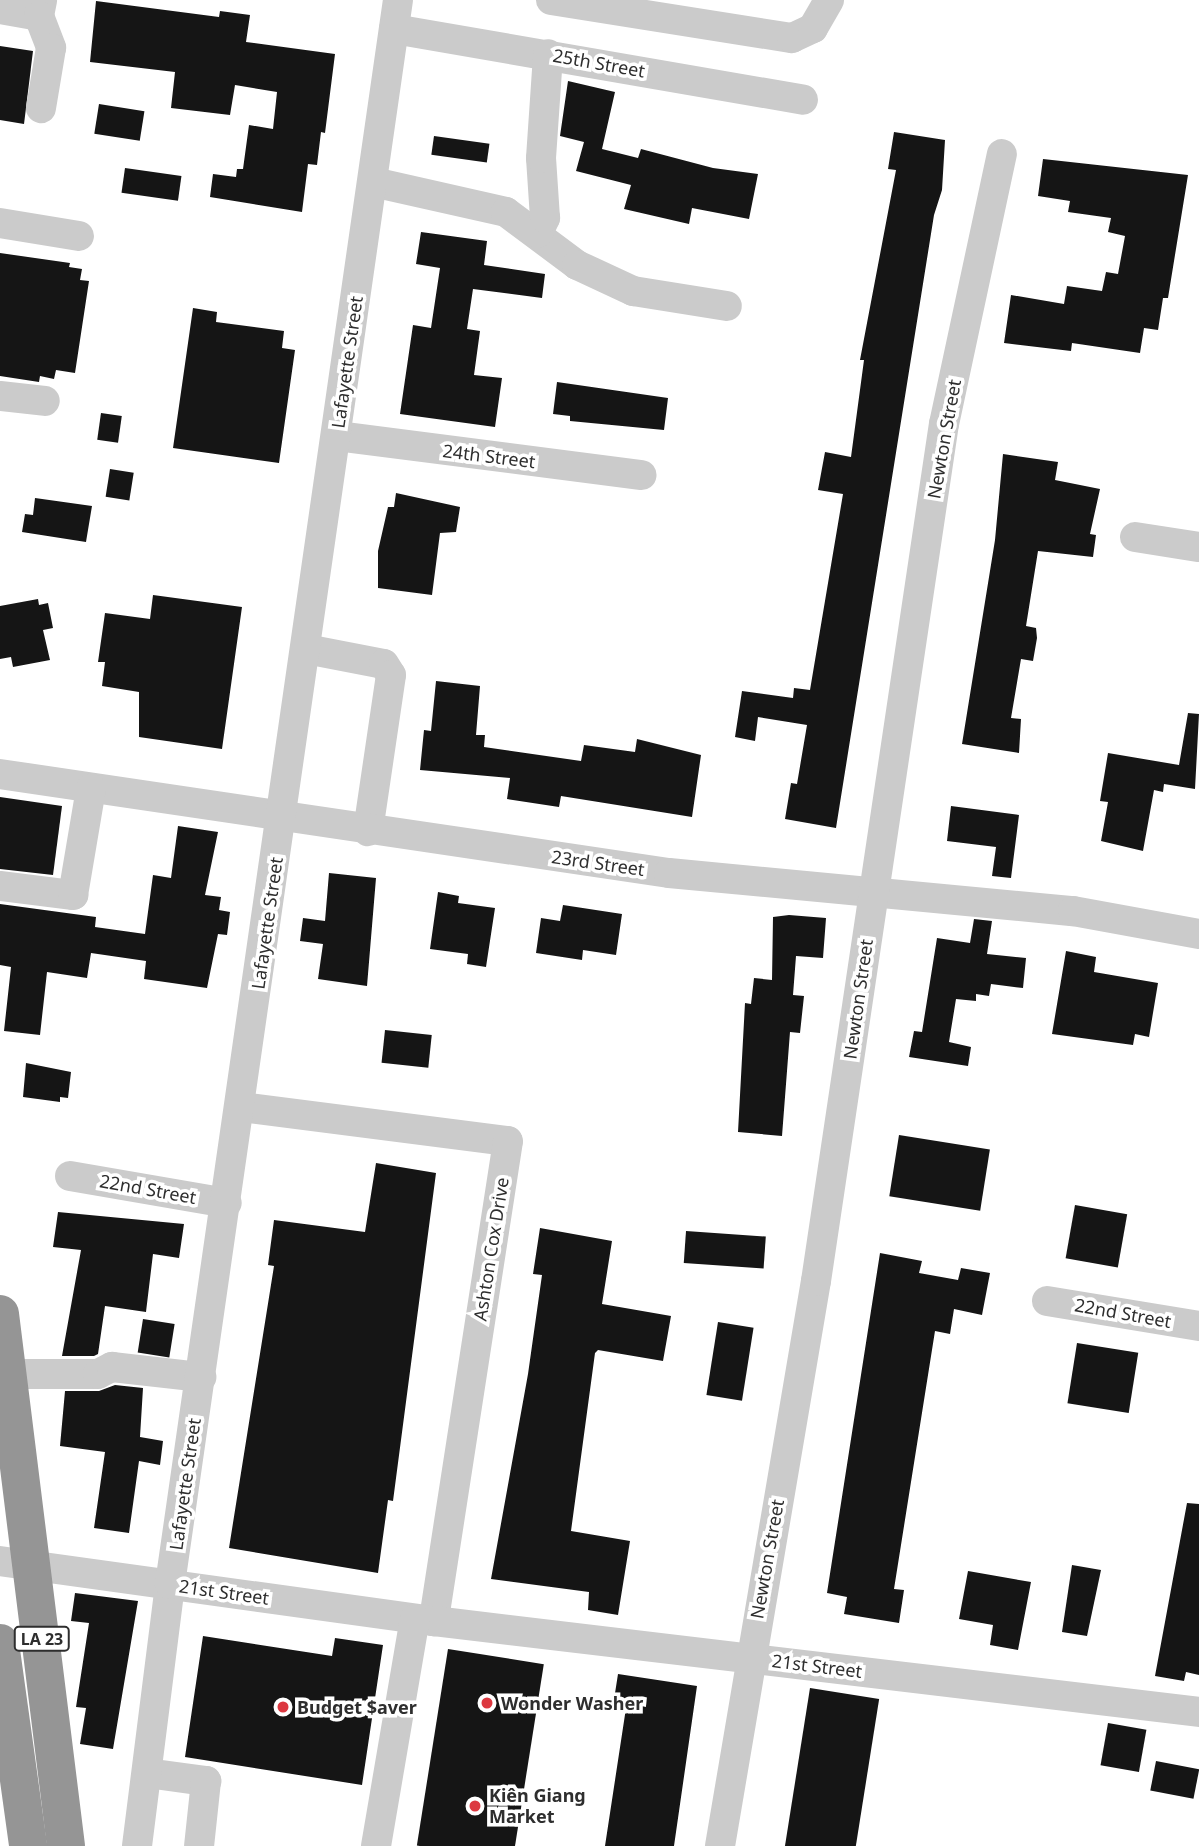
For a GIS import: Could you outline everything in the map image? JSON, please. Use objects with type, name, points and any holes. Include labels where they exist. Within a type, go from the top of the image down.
[{"type":"highway","name":"LA 23","points":[[0,1314],[9,1374],[17,1563],[66,1846]]},
{"type":"highway","name":"LA 23","points":[[0,1643],[28,1846]]},
{"type":"street","points":[[551,0],[792,38],[813,28],[829,0]]},
{"type":"street","points":[[0,9],[41,8],[51,48],[41,108]]},
{"type":"street","name":"25th Street","points":[[396,14],[548,54],[803,100]]},
{"type":"street","name":"Lafayette Street","points":[[137,1846],[170,1584],[241,1107],[396,14]]},
{"type":"street","points":[[538,233],[545,218],[541,158],[548,54]]},
{"type":"street","name":"Newton Street","points":[[720,1846],[816,1281],[943,424],[1002,154]]},
{"type":"street","points":[[373,182],[506,212],[598,278],[633,291],[727,306]]},
{"type":"street","points":[[0,223],[79,236]]},
{"type":"street","points":[[0,396],[45,401]]},
{"type":"street","name":"24th Street","points":[[337,436],[642,475]]},
{"type":"street","points":[[1135,537],[1199,547]]},
{"type":"street","points":[[306,649],[384,664],[391,675],[368,831]]},
{"type":"street","name":"23rd Street","points":[[0,774],[282,819],[669,873],[1073,911],[1199,934]]},
{"type":"street","points":[[0,887],[72,895],[91,789]]},
{"type":"street","name":"Ashton Cox Drive","points":[[241,1107],[508,1141],[424,1620]]},
{"type":"street","name":"22nd Street","points":[[70,1175],[226,1203]]},
{"type":"street","name":"22nd Street","points":[[1047,1301],[1199,1326]]},
{"type":"street","points":[[9,1374],[98,1374],[112,1367],[201,1377]]},
{"type":"street","name":"21st Street","points":[[17,1563],[424,1620],[1199,1712]]},
{"type":"street","points":[[376,1846],[424,1620]]},
{"type":"street","points":[[147,1773],[206,1781],[199,1846]]},
{"type":"building","points":[[96,1],[219,17],[220,11],[250,15],[246,42],[335,54],[325,133],[321,132],[317,165],[308,164],[302,212],[210,197],[213,174],[236,177],[237,169],[243,169],[249,125],[273,129],[277,92],[235,85],[230,115],[171,108],[175,72],[90,62]]},
{"type":"building","points":[[0,46],[33,51],[24,124],[0,120]]},
{"type":"building","points":[[568,81],[615,92],[602,149],[638,158],[641,149],[713,168],[758,174],[749,219],[692,208],[689,224],[624,209],[631,185],[576,171],[584,142],[560,136]]},
{"type":"building","points":[[99,104],[144,111],[140,141],[94,134]]},
{"type":"building","points":[[894,132],[945,140],[942,190],[934,215],[836,828],[785,819],[791,783],[797,784],[807,725],[758,717],[755,741],[735,737],[742,691],[793,698],[794,688],[810,690],[843,494],[818,490],[825,452],[851,457],[864,360],[860,360],[896,170],[888,169]]},
{"type":"building","points":[[434,136],[489,144],[487,163],[431,155]]},
{"type":"building","points":[[1043,159],[1188,175],[1168,298],[1163,298],[1158,330],[1144,328],[1140,353],[1072,343],[1071,351],[1004,343],[1011,295],[1064,304],[1067,286],[1102,291],[1106,272],[1118,274],[1125,236],[1108,232],[1111,218],[1068,212],[1070,201],[1038,196]]},
{"type":"building","points":[[125,168],[181,176],[178,201],[122,193]]},
{"type":"building","points":[[421,232],[487,241],[484,265],[545,274],[542,298],[473,289],[467,329],[480,331],[474,375],[502,378],[495,427],[400,414],[413,325],[431,328],[440,268],[416,264]]},
{"type":"building","points":[[0,253],[70,263],[69,267],[82,269],[80,280],[89,281],[75,373],[56,370],[54,379],[40,376],[39,382],[0,376]]},
{"type":"building","points":[[193,308],[217,312],[216,322],[284,331],[282,348],[295,350],[279,463],[173,448]]},
{"type":"building","points":[[557,382],[668,398],[664,430],[570,421],[570,416],[553,414]]},
{"type":"building","points":[[101,413],[122,416],[118,443],[97,440]]},
{"type":"building","points":[[1003,454],[1058,462],[1055,480],[1100,489],[1090,534],[1096,535],[1093,557],[1038,551],[1026,626],[1036,628],[1037,638],[1033,661],[1021,659],[1011,718],[1021,719],[1019,753],[962,744],[995,540]]},
{"type":"building","points":[[110,469],[134,473],[129,500],[106,497]]},
{"type":"building","points":[[396,493],[460,507],[456,532],[440,533],[432,595],[378,588],[378,551],[388,507],[394,507]]},
{"type":"building","points":[[35,498],[92,506],[86,542],[22,532],[25,514],[33,515]]},
{"type":"building","points":[[153,595],[242,607],[222,749],[139,737],[139,692],[102,686],[105,662],[98,662],[105,613],[150,619]]},
{"type":"building","points":[[38,599],[39,605],[48,603],[53,628],[43,630],[50,660],[13,667],[11,657],[0,659],[0,606]]},
{"type":"building","points":[[436,681],[480,686],[476,735],[485,735],[484,747],[581,761],[584,745],[635,752],[637,739],[701,755],[692,817],[561,796],[559,807],[507,799],[510,778],[420,770],[424,730],[431,731]]},
{"type":"building","points":[[1188,713],[1199,714],[1195,789],[1164,784],[1163,792],[1154,790],[1143,851],[1101,841],[1108,802],[1100,801],[1108,753],[1179,765]]},
{"type":"building","points":[[0,797],[62,806],[53,875],[0,869]]},
{"type":"building","points":[[951,806],[1019,815],[1011,878],[992,876],[996,847],[947,841]]},
{"type":"building","points":[[178,826],[218,832],[205,895],[221,897],[219,910],[230,912],[227,935],[218,934],[207,988],[144,979],[146,961],[91,953],[87,978],[47,972],[40,1035],[4,1031],[11,967],[0,965],[0,904],[96,917],[95,927],[145,934],[153,875],[171,878]]},
{"type":"building","points":[[329,873],[376,878],[367,986],[318,979],[323,944],[300,941],[303,918],[325,921]]},
{"type":"building","points":[[438,892],[459,896],[458,903],[495,908],[486,967],[467,964],[468,954],[430,949]]},
{"type":"building","points":[[563,905],[622,914],[616,955],[583,950],[582,960],[536,953],[541,918],[560,921]]},
{"type":"building","points":[[789,915],[826,918],[823,958],[796,956],[793,995],[804,996],[800,1033],[790,1032],[782,1136],[738,1132],[745,1003],[751,1004],[754,978],[772,980],[773,917]]},
{"type":"building","points":[[974,919],[992,921],[987,954],[1026,958],[1023,988],[991,984],[989,996],[976,994],[976,1001],[956,999],[949,1042],[971,1047],[968,1066],[909,1057],[914,1031],[922,1032],[937,938],[970,943]]},
{"type":"building","points":[[1066,951],[1096,957],[1094,972],[1158,983],[1149,1037],[1135,1034],[1133,1045],[1052,1034]]},
{"type":"building","points":[[385,1030],[432,1035],[428,1068],[382,1063]]},
{"type":"building","points":[[26,1063],[71,1072],[68,1098],[60,1097],[60,1102],[23,1097]]},
{"type":"building","points":[[899,1135],[990,1149],[980,1211],[889,1196]]},
{"type":"building","points":[[376,1163],[436,1173],[393,1501],[388,1500],[378,1573],[229,1548],[274,1266],[268,1265],[274,1220],[365,1232]]},
{"type":"building","points":[[1075,1205],[1127,1214],[1118,1267],[1066,1258]]},
{"type":"building","points":[[58,1212],[184,1224],[179,1258],[153,1254],[146,1312],[105,1306],[98,1354],[94,1356],[62,1356],[81,1250],[53,1247]]},
{"type":"building","points":[[540,1228],[612,1241],[602,1304],[671,1316],[663,1361],[598,1350],[595,1353],[571,1531],[630,1541],[618,1615],[588,1610],[589,1592],[491,1579],[528,1374],[542,1275],[533,1274]]},
{"type":"building","points":[[686,1231],[766,1237],[764,1269],[684,1263]]},
{"type":"building","points":[[880,1253],[922,1261],[919,1273],[958,1280],[961,1268],[990,1273],[982,1315],[954,1309],[950,1334],[935,1331],[894,1589],[904,1590],[899,1623],[844,1614],[847,1597],[827,1593]]},
{"type":"building","points":[[143,1319],[175,1324],[169,1358],[138,1353]]},
{"type":"building","points":[[718,1322],[754,1328],[742,1401],[706,1395]]},
{"type":"building","points":[[1077,1343],[1138,1353],[1129,1413],[1067,1403]]},
{"type":"building","points":[[115,1385],[143,1388],[140,1437],[163,1441],[160,1465],[139,1461],[129,1533],[94,1528],[105,1452],[60,1446],[65,1391],[99,1391]]},
{"type":"building","points":[[1187,1503],[1199,1504],[1199,1675],[1186,1672],[1184,1681],[1155,1676]]},
{"type":"building","points":[[1072,1565],[1101,1570],[1087,1636],[1062,1632]]},
{"type":"building","points":[[968,1571],[1031,1582],[1018,1650],[990,1645],[993,1625],[959,1619]]},
{"type":"building","points":[[75,1593],[138,1601],[113,1749],[80,1744],[86,1708],[76,1707],[89,1623],[71,1621]]},
{"type":"building","name":"Budget $aver","points":[[203,1636],[332,1656],[335,1638],[383,1645],[362,1785],[185,1757]]},
{"type":"building","points":[[448,1649],[544,1664],[515,1846],[417,1846]]},
{"type":"building","points":[[618,1674],[697,1686],[674,1846],[605,1846],[626,1708],[613,1706]]},
{"type":"building","points":[[810,1688],[879,1699],[856,1846],[785,1846]]},
{"type":"building","points":[[1108,1723],[1146,1730],[1139,1772],[1101,1765]]},
{"type":"building","points":[[1156,1761],[1199,1769],[1193,1799],[1150,1790]]},
{"type":"place","name":"Wonder Washer","points":[[487,1703]]},
{"type":"place","name":"Budget $aver","points":[[283,1707]]},
{"type":"place","name":"Kiên Giang Market","points":[[475,1806]]}]
